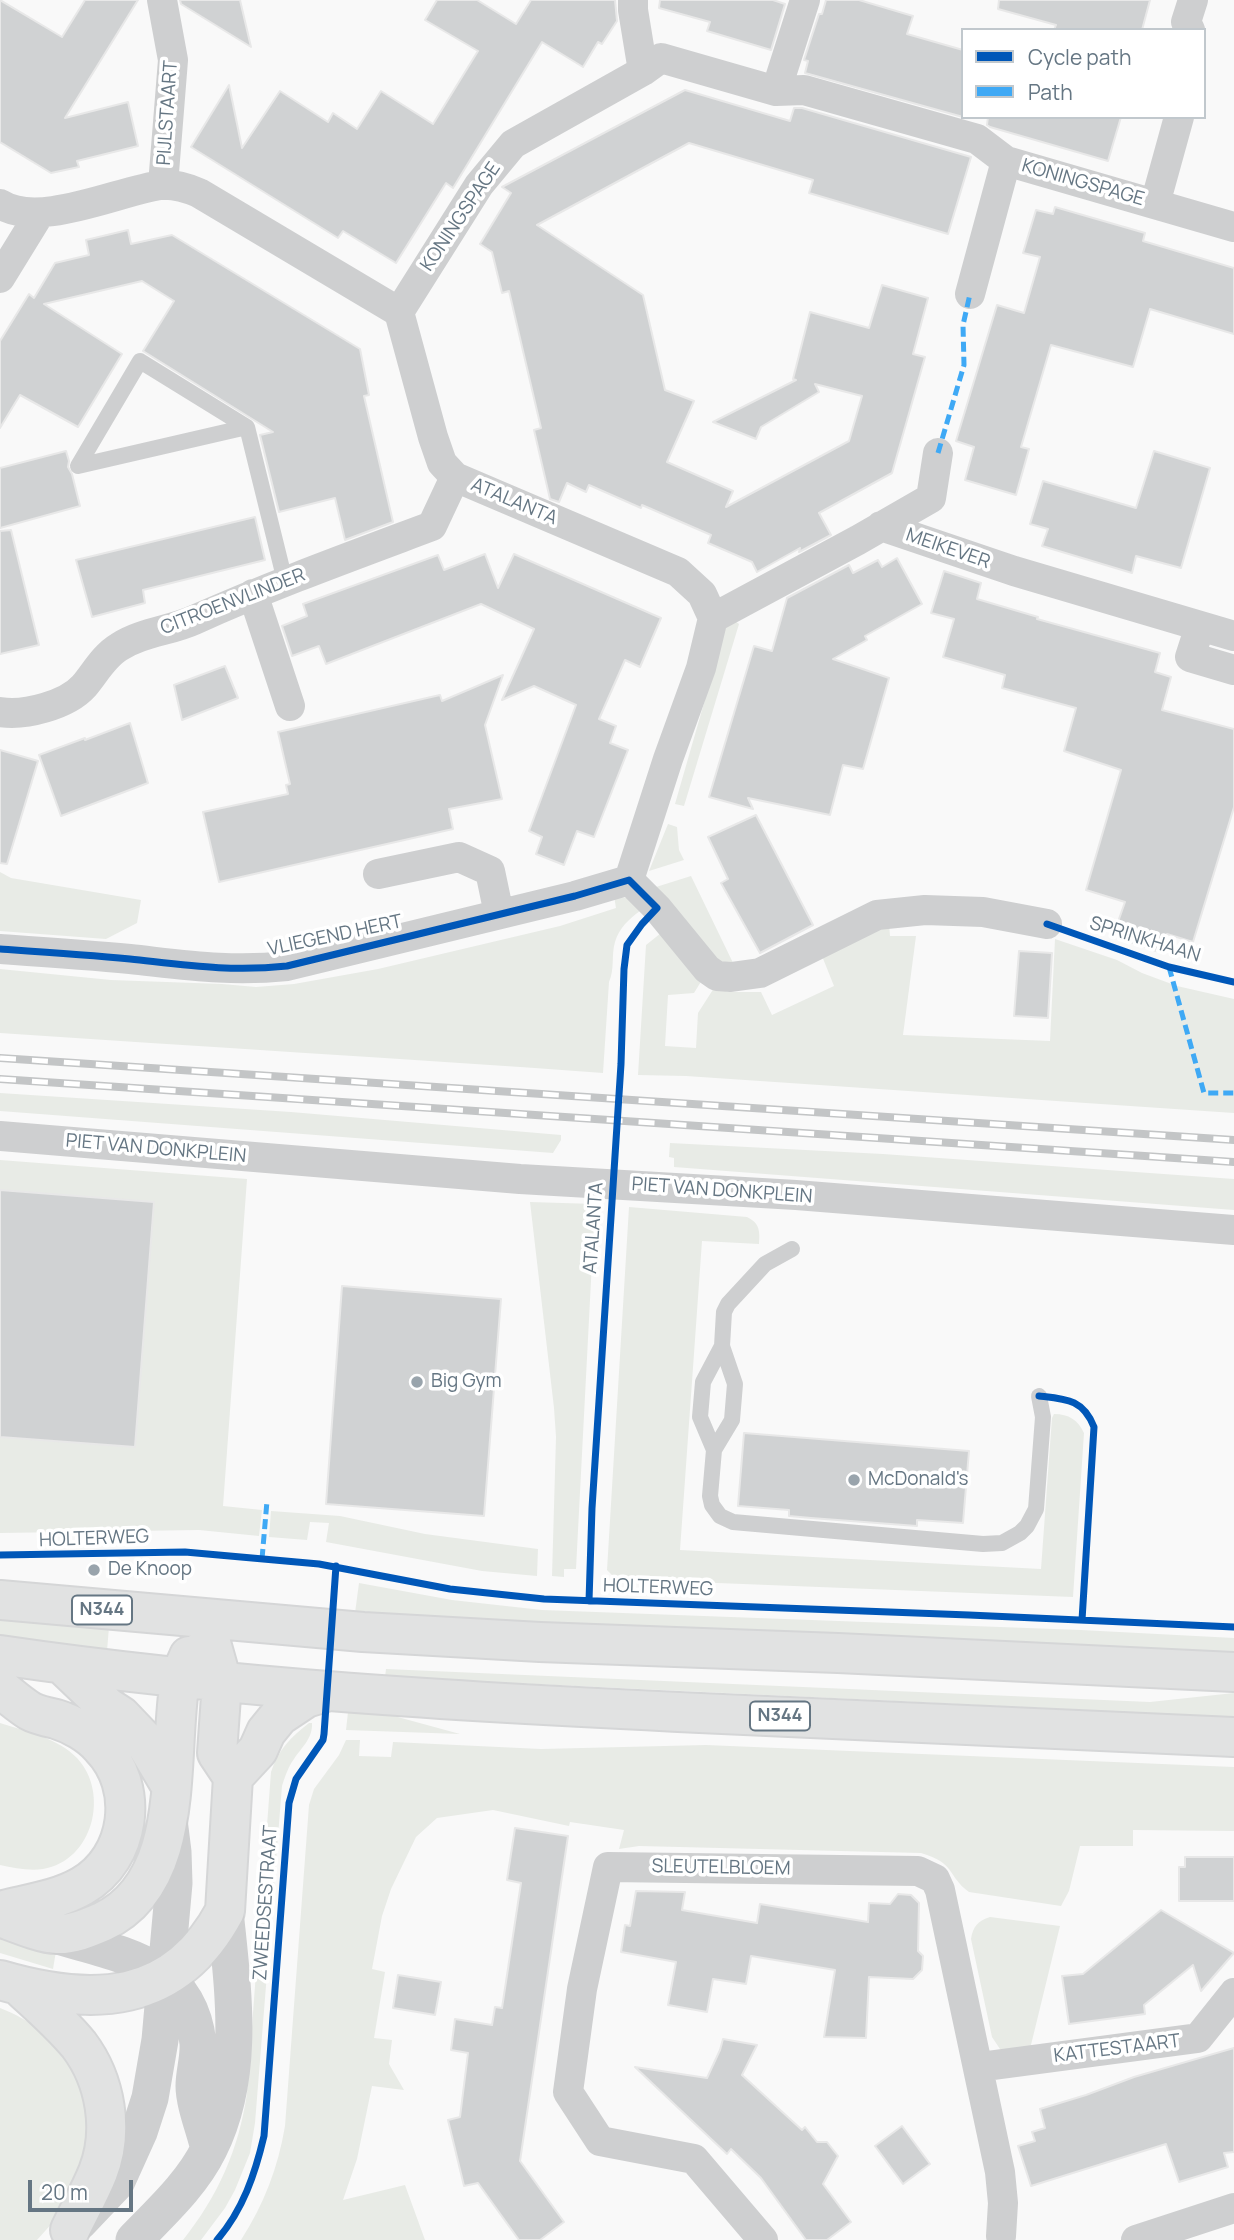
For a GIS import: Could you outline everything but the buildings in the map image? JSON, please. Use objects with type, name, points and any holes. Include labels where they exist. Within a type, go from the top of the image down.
[{"type":"main road","name":"N344","points":[[0,1600],[363,1632],[1234,1672]]},
{"type":"main road","points":[[0,1917],[55,1935],[85,1930],[110,1919],[141,1891],[151,1875],[170,1802],[180,1678],[204,1618]]},
{"type":"main road","points":[[204,1618],[222,1682],[217,1753],[233,1777],[258,1750],[266,1732],[279,1716],[306,1698],[326,1692]]},
{"type":"main road","name":"N344","points":[[0,1655],[180,1678],[326,1692],[493,1703],[1234,1737]]},
{"type":"main road","points":[[62,1664],[144,1739],[170,1802]]},
{"type":"main road","points":[[0,1688],[32,1712],[60,1720],[86,1733],[101,1746],[114,1763],[126,1800],[124,1830],[120,1843],[100,1872],[69,1893],[0,1911]]},
{"type":"main road","name":"ZWEEDSESTRAAT","points":[[225,1911],[233,1777]]},
{"type":"main road","points":[[9,1982],[89,1996],[128,1993],[181,1966],[206,1942],[225,1911]]},
{"type":"main road","points":[[9,1982],[55,2020],[81,2048],[104,2099],[105,2145],[98,2172],[66,2235]]},
{"type":"street","name":"PIJLSTAART","points":[[162,0],[173,60],[163,185]]},
{"type":"street","points":[[634,0],[633,9],[643,71]]},
{"type":"street","points":[[776,91],[805,0]]},
{"type":"street","points":[[1189,28],[1186,22],[1193,0]]},
{"type":"street","name":"KONINGSPAGE","points":[[399,312],[479,185],[513,144],[643,71],[661,58],[776,91],[804,90],[977,139],[1006,161],[1234,227]]},
{"type":"street","points":[[1155,204],[1178,119]]},
{"type":"street","points":[[970,294],[1006,161]]},
{"type":"street","points":[[0,204],[6,208],[40,212],[61,210],[163,185],[184,187],[199,192],[399,312]]},
{"type":"street","points":[[0,278],[40,212]]},
{"type":"street","name":"ATALANTA","points":[[399,312],[433,437],[442,463],[455,477],[678,572],[702,594],[712,618]]},
{"type":"street","points":[[881,526],[931,498],[938,453]]},
{"type":"street","name":"CITROENVLINDER","points":[[0,712],[27,713],[65,699],[82,688],[97,667],[119,647],[432,526],[455,477]]},
{"type":"street","name":"MEIKEVER","points":[[712,618],[881,526],[1014,571],[1234,636]]},
{"type":"street","points":[[253,594],[290,706]]},
{"type":"street","points":[[712,618],[701,668],[629,880],[657,908],[707,969],[717,976],[760,973],[877,915],[925,910],[983,912],[1046,924]]},
{"type":"street","points":[[1200,625],[1190,657],[1234,670]]},
{"type":"street","points":[[379,874],[459,857],[490,872],[499,914]]},
{"type":"street","name":"VLIEGEND HERT","points":[[0,949],[215,969],[287,966],[575,896],[629,880]]},
{"type":"street","name":"PIET VAN DONKPLEIN","points":[[0,1136],[1234,1230]]},
{"type":"street","points":[[66,2235],[116,2183],[139,2132],[155,2070],[174,1883],[170,1802]]},
{"type":"street","name":"SLEUTELBLOEM","points":[[763,2240],[694,2159],[600,2141],[568,2092],[582,1989],[608,1867],[918,1871],[934,1879],[940,1890],[1000,2172],[1004,2239]]},
{"type":"street","name":"ZWEEDSESTRAAT","points":[[134,2240],[176,2196],[209,2149],[229,2096],[235,2018],[225,1911]]},
{"type":"street","points":[[55,1935],[144,1963],[165,1976],[188,2006],[195,2025],[198,2048],[194,2089],[209,2149]]},
{"type":"street","name":"KATTESTAART","points":[[979,2067],[1198,2038],[1234,1993]]},
{"type":"street","points":[[1136,2240],[1234,2208]]},
{"type":"lane","points":[[247,427],[78,466],[140,361],[247,427],[285,581]]},
{"type":"lane","points":[[792,1249],[765,1264],[724,1311],[722,1346],[735,1384],[732,1420],[714,1450],[710,1500],[716,1513],[728,1520],[993,1545],[1002,1543],[1020,1533],[1036,1509],[1043,1417],[1039,1396]]},
{"type":"lane","points":[[714,1450],[700,1417],[703,1382],[722,1346]]},
{"type":"shaded area","points":[[734,620],[739,624],[684,806],[675,804],[727,623]]},
{"type":"shaded area","points":[[668,824],[677,827],[679,850],[684,860],[649,871]]},
{"type":"shaded area","points":[[0,872],[11,878],[141,900],[137,923],[106,939],[0,931]]},
{"type":"shaded area","points":[[691,876],[735,967],[724,965],[716,958],[656,887]]},
{"type":"shaded area","points":[[614,896],[628,898],[640,911],[622,928],[614,947],[603,1073],[0,1033],[0,969],[111,980],[256,987],[294,984],[378,969],[560,926],[616,908]]},
{"type":"shaded area","points":[[889,924],[890,936],[916,936],[903,1035],[1050,1041],[1055,939],[1117,960],[1177,986],[1234,999],[1234,1113],[638,1075],[646,945],[661,933],[702,980],[694,993],[668,995],[665,1046],[696,1048],[698,1013],[714,988],[729,992],[761,992],[772,1015],[834,986],[820,951]]},
{"type":"shaded area","points":[[0,1093],[291,1112],[561,1135],[561,1140],[553,1153],[0,1111]]},
{"type":"shaded area","points":[[670,1143],[883,1154],[1234,1179],[1234,1210],[674,1167],[674,1158],[669,1157]]},
{"type":"shaded area","points":[[0,1160],[247,1179],[223,1506],[262,1510],[259,1536],[199,1530],[0,1533]]},
{"type":"shaded area","points":[[530,1202],[595,1204],[576,1569],[564,1569],[564,1577],[552,1576],[556,1437]]},
{"type":"shaded area","points":[[629,1207],[747,1217],[757,1225],[759,1232],[759,1244],[702,1241],[680,1550],[1041,1569],[1052,1418],[1054,1414],[1059,1414],[1072,1419],[1084,1433],[1073,1597],[616,1579],[607,1570]]},
{"type":"shaded area","points":[[271,1511],[340,1516],[425,1534],[538,1549],[537,1576],[482,1571],[326,1542],[329,1523],[310,1522],[307,1540],[269,1537]]},
{"type":"shaded area","points":[[359,1583],[452,1600],[542,1610],[1234,1638],[1234,1654],[355,1613]]},
{"type":"shaded area","points":[[0,1618],[109,1627],[107,1651],[0,1636]]},
{"type":"shaded area","points":[[386,1669],[1150,1702],[1234,1693],[1234,1717],[385,1677]]},
{"type":"shaded area","points":[[348,1712],[383,1713],[460,1734],[346,1730]]},
{"type":"shaded area","points":[[0,1723],[60,1745],[77,1758],[87,1772],[93,1789],[91,1824],[74,1853],[60,1863],[38,1870],[0,1865]]},
{"type":"shaded area","points":[[312,1723],[312,1728],[309,1738],[290,1765],[282,1786],[255,2123],[250,2153],[225,2208],[201,2240],[183,2240],[217,2189],[239,2133],[247,2093],[271,1772],[286,1744]]},
{"type":"shaded area","points":[[346,1740],[360,1740],[359,1756],[391,1757],[393,1742],[541,1749],[706,1745],[1234,1767],[1234,1831],[1133,1830],[1133,1846],[1080,1846],[1069,1891],[1061,1906],[969,1892],[940,1861],[921,1853],[639,1846],[619,1849],[624,1830],[570,1822],[569,1826],[493,1810],[437,1818],[416,1837],[391,1889],[382,1916],[372,1969],[385,1972],[374,2038],[392,2040],[389,2064],[404,2090],[372,2086],[357,2159],[343,2200],[405,2185],[425,2240],[241,2240],[269,2185],[285,2126],[309,1805],[314,1789],[339,1755]]},
{"type":"shaded area","points":[[990,1917],[1060,1926],[1030,2049],[1000,2049],[992,2037],[971,1939],[977,1925]]},
{"type":"shaded area","points":[[0,1934],[56,1951],[53,1969],[0,1953]]},
{"type":"shaded area","points":[[0,2008],[39,2030],[55,2045],[78,2081],[89,2124],[89,2147],[79,2172],[55,2220],[37,2240],[0,2240]]},
{"type":"railway","points":[[0,1058],[1234,1140]]},
{"type":"railway","points":[[0,1079],[1234,1162]]},
{"type":"marked path","points":[[938,453],[964,365],[963,325],[970,294]]},
{"type":"marked path","points":[[1169,967],[1204,1093],[1234,1093]]},
{"type":"marked path","points":[[262,1559],[267,1501]]},
{"type":"cycle path","name":"HOLTERWEG","points":[[0,949],[208,967],[266,968],[287,966],[575,896],[629,880],[657,908],[627,945],[624,969],[621,1064],[592,1508],[589,1601]]},
{"type":"cycle path","name":"SPRINKHAAN","points":[[1047,924],[1169,967],[1234,982]]},
{"type":"cycle path","points":[[1039,1396],[1072,1402],[1085,1411],[1094,1427],[1082,1620]]},
{"type":"cycle path","name":"HOLTERWEG","points":[[0,1555],[185,1552],[319,1564],[450,1589],[544,1599],[1234,1627]]},
{"type":"cycle path","points":[[217,2240],[247,2191],[264,2136],[289,1803],[296,1779],[323,1740],[336,1566]]},
{"type":"place","name":"Big Gym","points":[[417,1382]]},
{"type":"place","name":"McDonald's","points":[[854,1480]]},
{"type":"place","name":"De Knoop","points":[[94,1570]]}]
